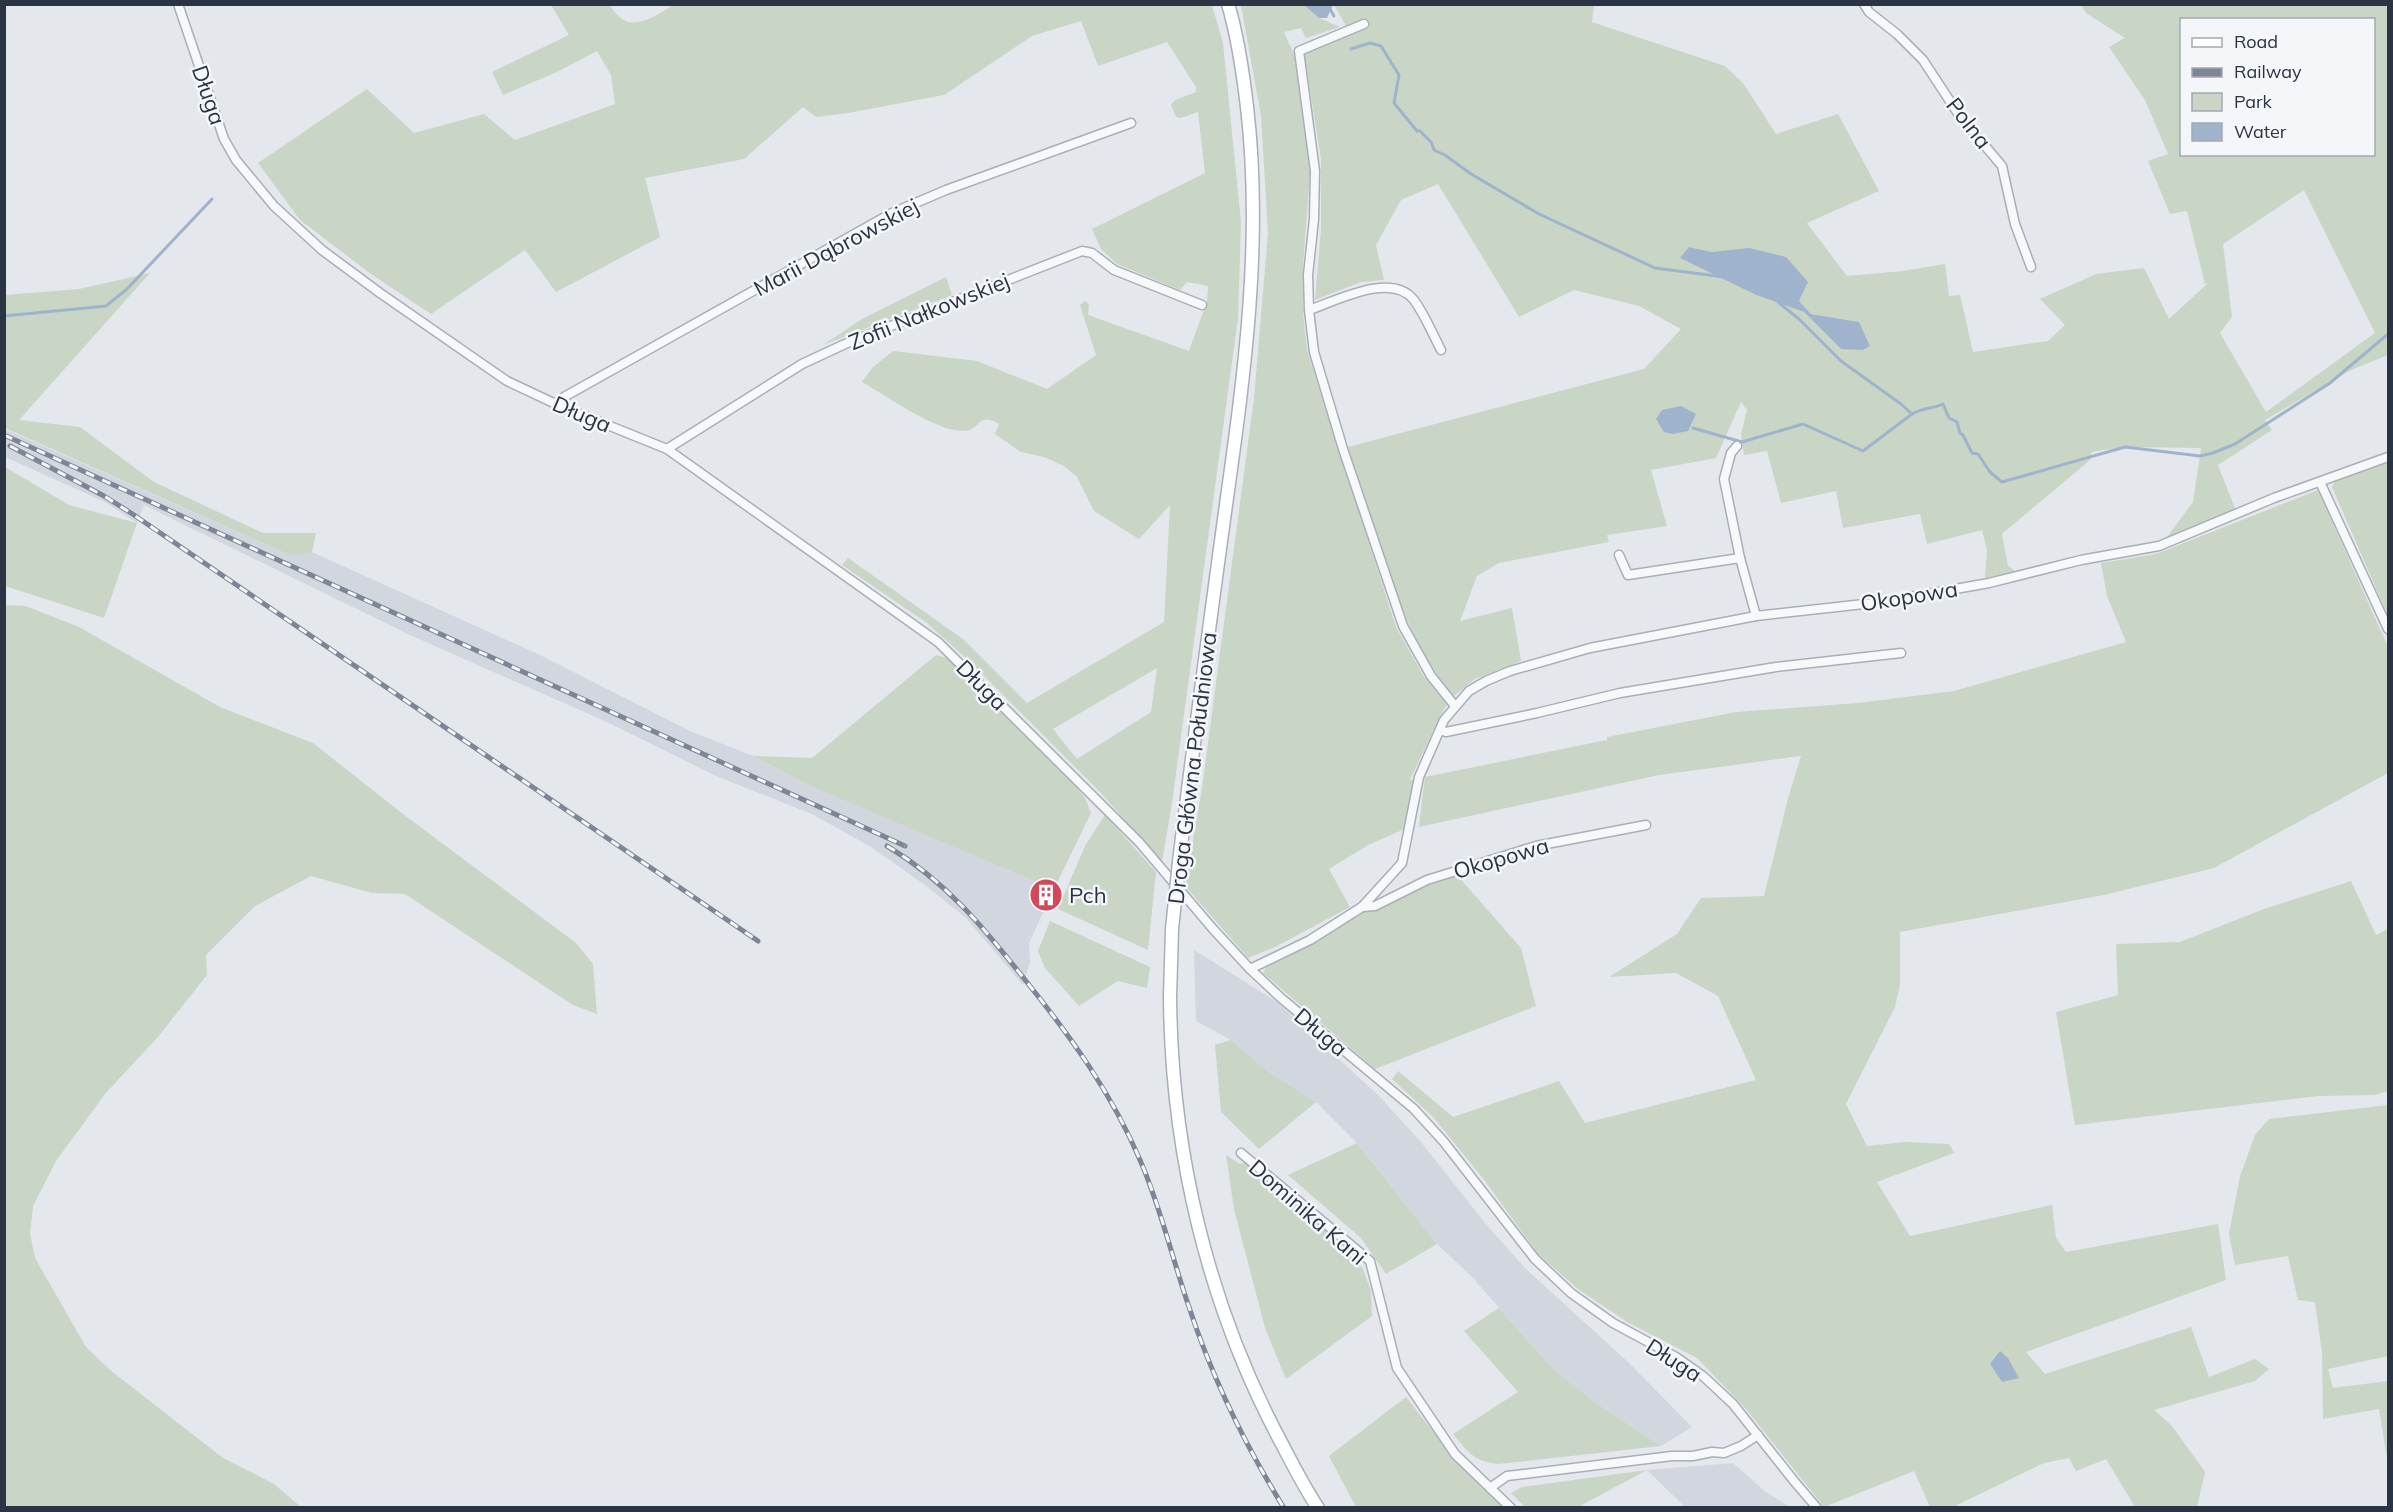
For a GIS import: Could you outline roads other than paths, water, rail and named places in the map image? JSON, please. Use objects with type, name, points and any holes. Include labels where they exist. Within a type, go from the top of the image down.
[{"type":"main road","name":"Droga Główna Południowa","points":[[1228,4],[1250,132],[1254,205],[1253,272],[1243,381],[1179,862],[1170,996],[1171,1047],[1179,1129],[1191,1194],[1210,1270],[1228,1324],[1258,1396],[1279,1440],[1318,1508]]},
{"type":"street","name":"Długa","points":[[178,4],[224,140],[236,160],[274,206],[322,250],[507,381],[558,405],[667,449],[938,642],[1139,842],[1250,969],[1281,998],[1414,1109],[1444,1142],[1535,1259],[1571,1293],[1613,1323],[1676,1357],[1703,1376],[1733,1404],[1817,1508]]},
{"type":"street","name":"Polna","points":[[1864,4],[1869,12],[1897,34],[1923,60],[1959,115],[2002,166],[2015,224],[2031,267]]},
{"type":"street","points":[[1364,24],[1299,51],[1315,171],[1314,219],[1308,275],[1314,352],[1402,626],[1431,676],[1455,706]]},
{"type":"street","name":"Marii Dąbrowskiej","points":[[558,405],[564,397],[892,213],[946,189],[1131,123]]},
{"type":"street","name":"Zofii Nałkowskiej","points":[[667,449],[813,359],[845,344],[1082,251],[1092,253],[1114,270],[1202,305]]},
{"type":"street","points":[[1309,310],[1379,286],[1401,290],[1412,298],[1441,350]]},
{"type":"street","points":[[1737,446],[1731,453],[1724,479],[1740,558],[1756,616]]},
{"type":"street","name":"Okopowa","points":[[1250,969],[1310,940],[1362,907],[1402,863],[1419,777],[1444,720],[1469,691],[1510,671],[1590,648],[1756,616],[1882,602],[1989,583],[2081,560],[2159,546],[2274,498],[2388,457]]},
{"type":"street","points":[[2320,482],[2388,625]]},
{"type":"street","points":[[1619,555],[1628,575],[1740,558]]},
{"type":"street","points":[[1440,730],[1446,732],[1620,693],[1776,667],[1901,653]]},
{"type":"street","name":"Okopowa","points":[[1362,907],[1376,906],[1427,880],[1536,846],[1646,825]]},
{"type":"street","name":"Dominika Kani","points":[[1241,1153],[1370,1262],[1397,1368],[1455,1454],[1511,1508]]},
{"type":"street","points":[[1490,1488],[1508,1476],[1672,1456],[1724,1453],[1758,1435]]},
{"type":"water","points":[[1304,5],[1333,5],[1327,18],[1319,18]]},
{"type":"water","points":[[1689,247],[1712,252],[1749,248],[1786,257],[1808,282],[1799,301],[1811,314],[1859,322],[1870,346],[1863,350],[1841,349],[1804,312],[1756,295],[1680,258]]},
{"type":"water","points":[[1681,406],[1696,414],[1688,431],[1673,434],[1664,432],[1656,419],[1662,410]]},
{"type":"water","points":[[2000,1351],[2008,1358],[2019,1378],[2002,1382],[1990,1364]]},
{"type":"waterway","points":[[1327,4],[1334,16]]},
{"type":"waterway","points":[[1351,49],[1370,43],[1381,46],[1399,75],[1394,103],[1417,131],[1420,131],[1431,142],[1434,150],[1471,174],[1539,214],[1655,268],[1724,277]]},
{"type":"waterway","points":[[4,316],[106,306],[127,289],[212,199]]},
{"type":"waterway","points":[[1779,303],[1799,319],[1841,361],[1912,414],[1943,404],[1949,418],[1957,422],[1960,433],[1972,453],[1978,454],[1990,472],[2002,482],[2125,447],[2200,456],[2213,453],[2235,444],[2330,383],[2388,334]]},
{"type":"waterway","points":[[1693,428],[1742,442],[1803,424],[1863,451],[1912,414]]},
{"type":"railway","points":[[4,435],[905,846]]},
{"type":"railway","points":[[10,446],[131,513],[758,941]]},
{"type":"railway","points":[[887,846],[946,890],[979,924],[1059,1023],[1117,1112],[1147,1178],[1198,1333],[1219,1385],[1256,1460],[1284,1508]]},
{"type":"place","name":"Pch","points":[[1046,895]]}]
